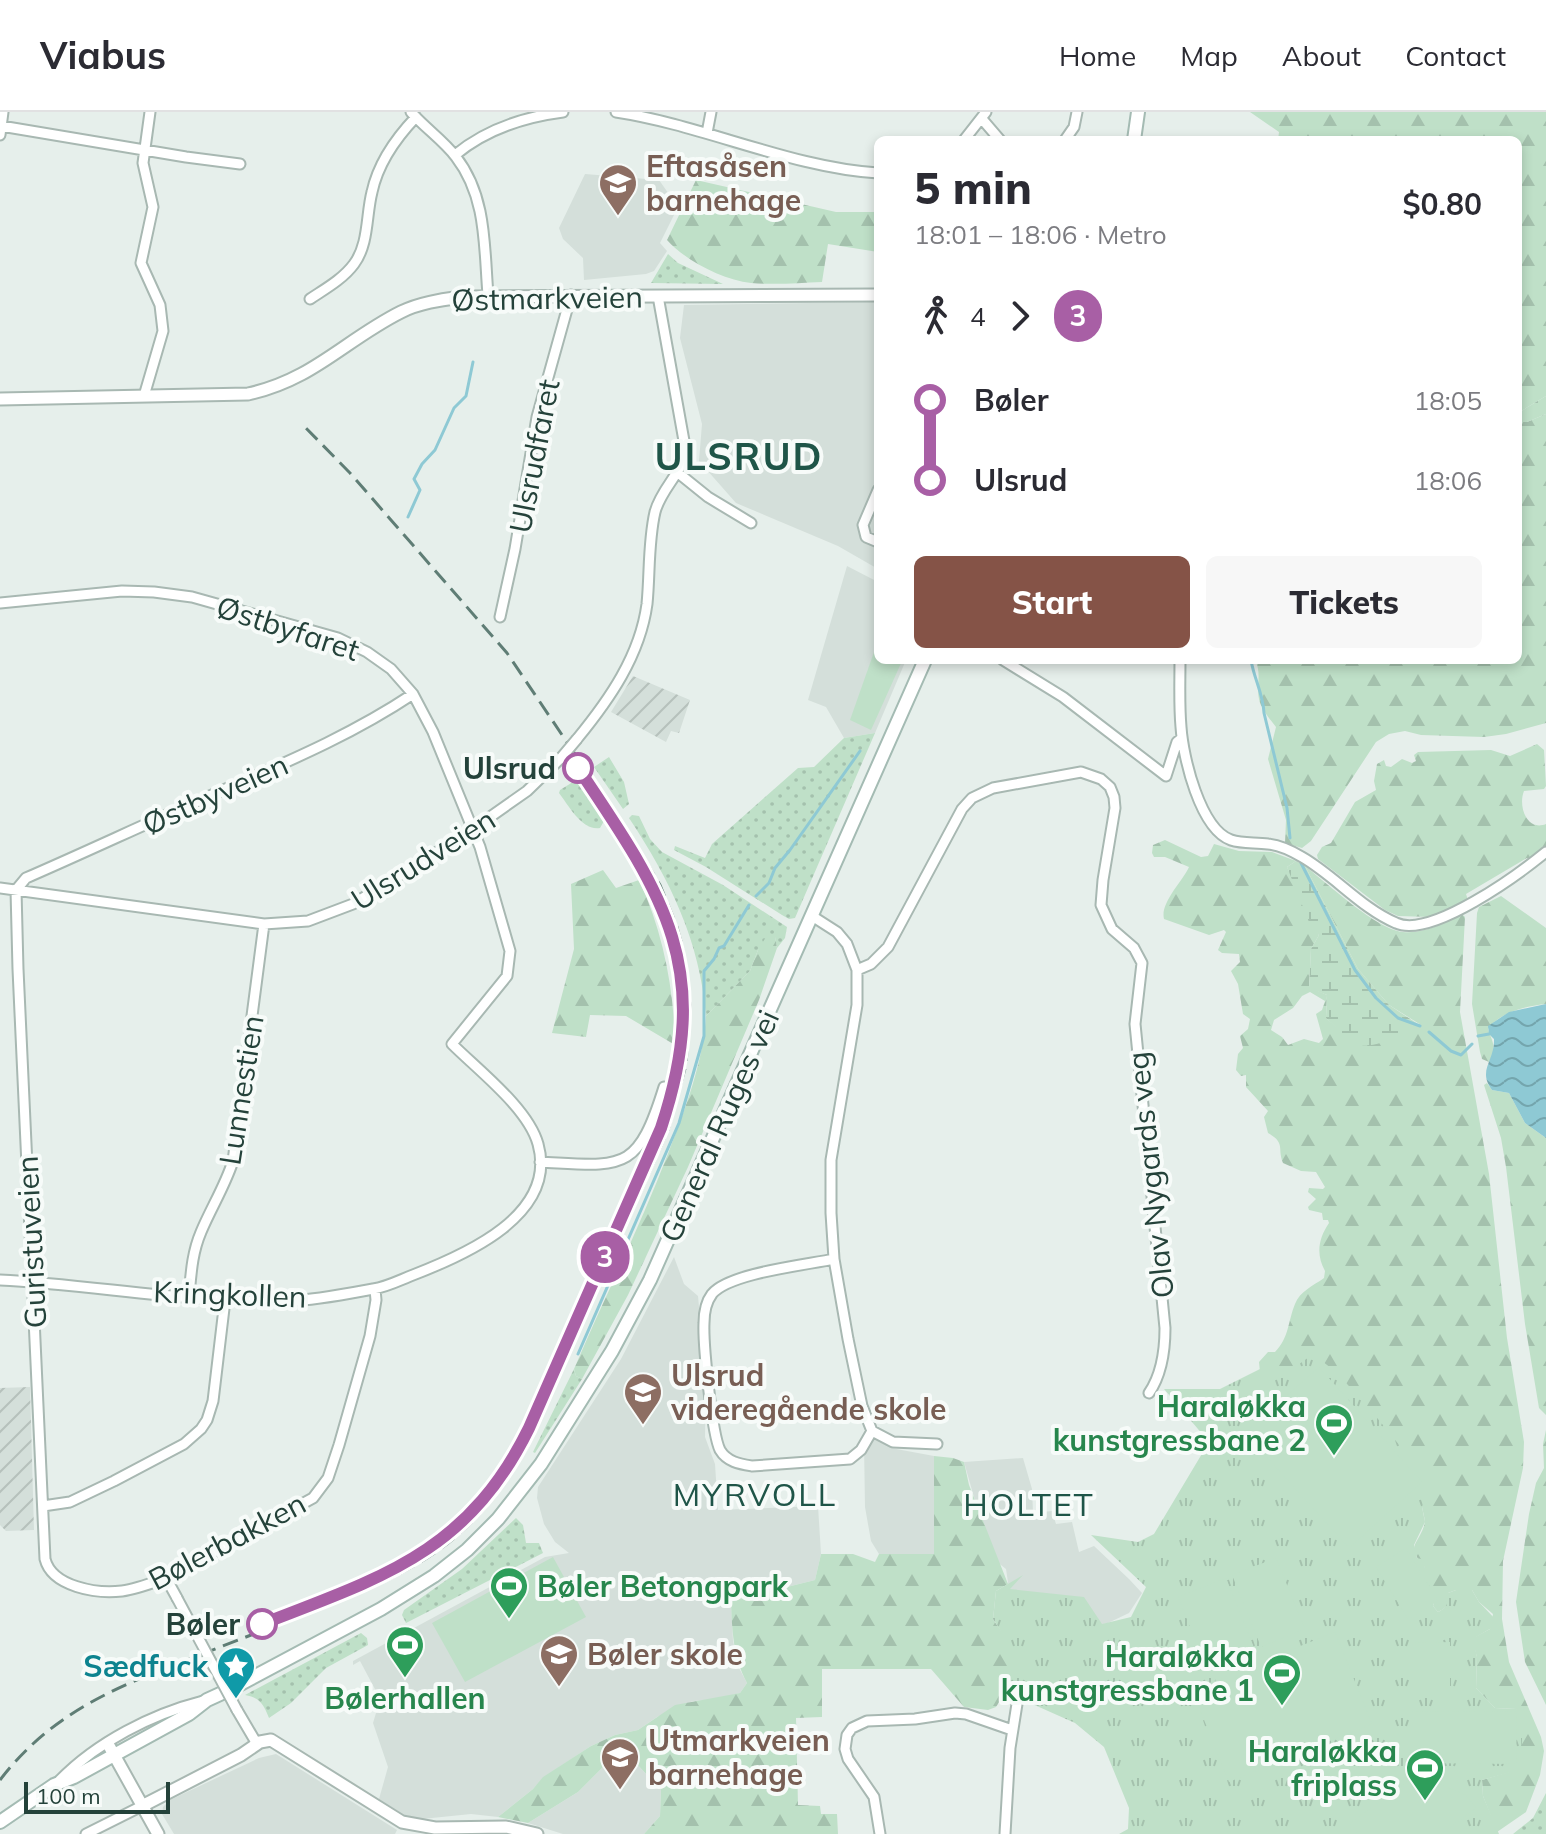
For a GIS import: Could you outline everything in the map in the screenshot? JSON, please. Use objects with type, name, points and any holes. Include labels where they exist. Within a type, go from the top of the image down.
[{"type":"main road","points":[[1135,136],[1138,112]]},
{"type":"main road","name":"General Ruges vei","points":[[0,1822],[112,1749],[189,1714],[207,1700],[381,1609],[434,1576],[483,1535],[518,1495],[579,1406],[641,1299],[923,664]]},
{"type":"street","points":[[3,112],[1,130],[240,164]]},
{"type":"street","points":[[144,396],[163,331],[160,305],[141,263],[153,207],[152,193],[143,168],[150,112]]},
{"type":"street","points":[[455,155],[492,132],[521,121],[563,112]]},
{"type":"street","points":[[616,112],[833,167],[874,172]]},
{"type":"street","points":[[707,133],[711,112]]},
{"type":"street","points":[[1068,136],[1074,127],[1077,112]]},
{"type":"street","points":[[310,299],[346,272],[357,259],[380,166],[414,115],[455,155],[470,179],[481,211],[488,295]]},
{"type":"street","points":[[967,136],[984,116],[997,136]]},
{"type":"street","name":"Østmarkveien","points":[[0,399],[248,394],[268,390],[300,377],[407,310],[449,299],[488,295],[874,295]]},
{"type":"street","name":"Ulsrudfaret","points":[[500,617],[537,417],[571,295]]},
{"type":"street","name":"Ulsrudveien","points":[[0,888],[264,924],[298,923],[338,912],[472,830],[527,791],[561,758],[616,687],[637,643],[647,606],[654,517],[662,493],[685,458],[686,447],[658,296]]},
{"type":"street","points":[[677,472],[708,497],[751,523]]},
{"type":"street","points":[[874,505],[863,525],[864,534],[874,542]]},
{"type":"street","name":"Østbyfaret","points":[[0,603],[122,591],[196,598],[305,627],[349,642],[382,661],[413,694],[433,732],[492,883],[511,959],[507,976],[498,989],[452,1044],[523,1116],[537,1141],[540,1162]]},
{"type":"street","points":[[1009,664],[1063,697],[1166,776],[1177,742],[1182,738]]},
{"type":"street","points":[[1180,664],[1182,738],[1199,799],[1209,819],[1221,834],[1231,840],[1269,844],[1291,851],[1381,914],[1402,925],[1426,924],[1467,905],[1519,875],[1546,852]]},
{"type":"street","name":"Østbyveien","points":[[16,890],[26,878],[316,750],[413,694]]},
{"type":"street","name":"Olav Nygards veg","points":[[857,970],[871,964],[888,947],[962,809],[972,798],[1013,783],[1081,772],[1101,779],[1114,797],[1115,808],[1101,905],[1106,921],[1114,932],[1139,954],[1142,969],[1135,1024],[1165,1328],[1159,1375],[1149,1393]]},
{"type":"street","name":"Guristuveien","points":[[16,890],[47,1567],[68,1583]]},
{"type":"street","points":[[812,916],[837,932],[847,944],[857,970],[857,1005],[831,1160],[831,1213],[834,1259],[858,1386],[872,1431],[893,1442],[937,1444]]},
{"type":"street","name":"Lunnestien","points":[[189,1296],[195,1248],[233,1161],[264,924]]},
{"type":"street","points":[[540,1162],[594,1166],[625,1159],[644,1138],[664,1087]]},
{"type":"street","name":"Kringkollen","points":[[0,1280],[225,1300],[291,1301],[375,1289],[452,1259],[492,1229],[519,1214],[539,1182],[540,1162]]},
{"type":"street","points":[[834,1259],[742,1277],[725,1283],[713,1293],[706,1306],[704,1321],[715,1432],[723,1454],[739,1464],[752,1466],[850,1459],[861,1450],[872,1431]]},
{"type":"street","name":"Bølerbakken","points":[[68,1583],[87,1589],[120,1591],[166,1578],[313,1498],[322,1488],[339,1445],[362,1365],[376,1300],[375,1289]]},
{"type":"street","points":[[43,1506],[78,1498],[184,1444],[201,1429],[213,1401],[225,1300]]},
{"type":"street","points":[[166,1578],[257,1744]]},
{"type":"street","points":[[1005,1834],[1012,1730],[1017,1704]]},
{"type":"street","points":[[880,1834],[874,1797],[845,1749],[852,1728],[867,1721],[955,1713],[975,1716],[1012,1730]]},
{"type":"street","points":[[86,1834],[267,1740],[275,1742],[406,1824],[435,1828],[506,1827],[537,1834]]},
{"type":"street","points":[[112,1749],[158,1834]]},
{"type":"shaded area","name":"Eftasåsen barnehage","points":[[585,174],[659,180],[678,207],[660,243],[667,251],[654,271],[584,280],[583,258],[563,239],[559,228]]},
{"type":"shaded area","points":[[874,302],[874,567],[838,546],[736,503],[699,461],[702,424],[680,338],[684,305]]},
{"type":"shaded area","points":[[847,566],[874,580],[874,664],[904,664],[875,733],[844,738],[826,707],[808,700]]},
{"type":"shaded area","points":[[633,676],[690,700],[679,733],[671,731],[666,742],[611,712]]},
{"type":"shaded area","points":[[674,1257],[684,1284],[698,1296],[706,1384],[705,1437],[715,1464],[718,1510],[818,1506],[821,1554],[815,1580],[731,1601],[733,1641],[739,1668],[747,1683],[740,1693],[693,1701],[657,1717],[638,1730],[615,1735],[591,1746],[544,1777],[498,1817],[471,1814],[422,1819],[404,1815],[379,1799],[388,1767],[373,1723],[376,1713],[385,1708],[360,1661],[353,1665],[353,1661],[545,1557],[569,1553],[555,1542],[544,1524],[537,1498],[538,1487],[621,1359]]},
{"type":"shaded area","points":[[30,1387],[34,1530],[6,1531],[0,1525],[0,1388]]},
{"type":"shaded area","points":[[871,1430],[891,1448],[934,1456],[934,1554],[879,1554],[871,1541],[865,1507],[864,1443]]},
{"type":"shaded area","points":[[1023,1458],[1032,1489],[1033,1513],[1052,1511],[1056,1524],[1072,1522],[1079,1552],[1094,1546],[1129,1579],[1142,1593],[1129,1613],[1108,1623],[1083,1629],[1009,1589],[1006,1569],[991,1557],[964,1462]]},
{"type":"shaded area","name":"Utmarkveien barnehage","points":[[622,1748],[661,1790],[660,1816],[644,1834],[563,1834],[528,1823],[578,1792]]},
{"type":"shaded area","points":[[276,1754],[397,1830],[395,1834],[174,1834],[162,1814],[163,1807],[170,1800],[259,1758]]},
{"type":"green space","points":[[1250,112],[1546,112],[1546,396],[1522,411],[1522,136],[1278,136],[1279,132]]},
{"type":"green space","points":[[696,180],[836,212],[874,212],[874,251],[828,244],[822,282],[778,284],[740,281],[717,274],[695,262],[667,240]]},
{"type":"green space","points":[[668,254],[678,263],[723,284],[651,283]]},
{"type":"green space","points":[[1546,396],[1546,414],[1522,422],[1522,411]]},
{"type":"green space","points":[[1546,414],[1546,723],[1484,737],[1421,735],[1405,731],[1389,734],[1376,742],[1311,841],[1302,848],[1285,843],[1286,820],[1268,759],[1276,727],[1260,703],[1256,664],[1522,664],[1522,422]]},
{"type":"green space","points":[[874,652],[874,664],[901,664],[871,730],[850,720]]},
{"type":"green space","points":[[875,733],[795,918],[789,919],[674,850],[675,846],[705,858],[712,844],[798,768],[814,767],[844,738]]},
{"type":"green space","points":[[1537,744],[1544,750],[1546,786],[1544,789],[1524,791],[1522,803],[1529,821],[1546,824],[1546,847],[1530,860],[1527,858],[1466,894],[1468,900],[1431,917],[1398,916],[1385,910],[1318,859],[1322,847],[1331,843],[1355,802],[1376,790],[1377,764],[1384,760],[1386,766],[1391,767],[1402,759],[1412,763],[1416,761],[1414,755],[1418,752],[1491,750],[1510,756]]},
{"type":"green space","points":[[609,757],[624,782],[629,804],[623,809],[594,767]]},
{"type":"green space","points":[[576,780],[604,821],[600,828],[582,822],[559,793]]},
{"type":"green space","points":[[639,816],[650,839],[662,852],[723,885],[787,927],[785,938],[777,948],[775,937],[758,950],[750,971],[706,1016],[697,962],[681,912],[629,818]]},
{"type":"green space","points":[[1165,840],[1201,857],[1208,856],[1214,844],[1239,851],[1272,852],[1296,861],[1287,867],[1319,935],[1311,949],[1309,987],[1327,995],[1326,1018],[1354,1042],[1384,1041],[1421,1025],[1389,1005],[1358,969],[1305,866],[1366,915],[1392,929],[1419,931],[1462,914],[1465,917],[1460,1012],[1489,1174],[1507,1338],[1524,1442],[1523,1468],[1503,1561],[1502,1619],[1509,1662],[1544,1751],[1540,1775],[1526,1812],[1497,1832],[1483,1796],[1482,1780],[1519,1769],[1516,1709],[1495,1708],[1476,1688],[1477,1657],[1473,1643],[1475,1637],[1490,1629],[1493,1614],[1479,1602],[1472,1590],[1448,1593],[1447,1605],[1438,1612],[1433,1606],[1435,1597],[1421,1574],[1425,1566],[1414,1550],[1425,1524],[1422,1507],[1280,1383],[1260,1372],[1259,1362],[1268,1352],[1275,1352],[1283,1341],[1297,1299],[1324,1278],[1320,1247],[1329,1223],[1323,1220],[1322,1213],[1309,1210],[1308,1207],[1316,1199],[1308,1192],[1309,1188],[1325,1187],[1316,1172],[1301,1171],[1283,1163],[1279,1143],[1268,1133],[1264,1117],[1268,1111],[1246,1087],[1246,1075],[1241,1076],[1236,1070],[1238,1054],[1243,1048],[1240,1036],[1248,1029],[1250,1019],[1243,1014],[1238,984],[1231,971],[1240,962],[1239,954],[1218,950],[1226,932],[1224,930],[1209,935],[1164,919],[1168,899],[1189,867],[1165,857],[1154,857],[1153,845]],"holes":[[[1310,992],[1325,1001],[1322,1010],[1316,1014],[1323,1039],[1319,1043],[1304,1039],[1288,1045],[1271,1030],[1274,1020],[1293,1008],[1302,996]]]},
{"type":"green space","points":[[1296,861],[1305,866],[1358,969],[1389,1005],[1421,1026],[1380,1043],[1363,1045],[1348,1038],[1326,1018],[1327,995],[1309,988],[1311,949],[1319,935],[1309,922],[1287,867]]},
{"type":"green space","points":[[603,870],[616,888],[639,880],[655,920],[666,961],[675,1045],[626,1016],[590,1015],[586,1037],[552,1033],[574,949],[571,884]]},
{"type":"green space","points":[[1501,896],[1546,928],[1546,1004],[1514,1011],[1493,1023],[1488,1029],[1494,1049],[1489,1062],[1482,1059],[1472,1004],[1477,913],[1479,907]]},
{"type":"green space","points":[[775,936],[777,948],[759,1000],[688,1167],[628,1295],[582,1379],[576,1376],[574,1369],[647,1206],[675,1134],[697,1067],[706,1016],[750,971],[766,937]]},
{"type":"green space","points":[[1487,1083],[1492,1090],[1509,1093],[1525,1123],[1546,1138],[1546,1415],[1539,1408],[1525,1324],[1506,1167],[1501,1138],[1484,1085]]},
{"type":"green space","points":[[1312,1355],[1325,1363],[1355,1393],[1427,1479],[1428,1489],[1422,1507],[1425,1522],[1414,1545],[1417,1558],[1425,1560],[1422,1577],[1435,1592],[1433,1606],[1438,1612],[1446,1606],[1448,1593],[1472,1590],[1496,1620],[1495,1626],[1476,1637],[1474,1643],[1476,1688],[1495,1708],[1516,1709],[1522,1738],[1519,1770],[1482,1780],[1483,1796],[1499,1834],[1119,1834],[1128,1829],[1129,1808],[1104,1747],[1075,1723],[1003,1691],[1009,1653],[993,1619],[996,1591],[1023,1575],[1010,1589],[1084,1597],[1102,1624],[1131,1617],[1146,1587],[1091,1535],[1138,1542],[1154,1534],[1209,1442],[1164,1389],[1220,1389],[1260,1369],[1278,1379]]},
{"type":"green space","name":"Haraløkka kunstgressbane 2","points":[[1319,1367],[1422,1482],[1349,1548],[1245,1433]]},
{"type":"green space","points":[[574,1369],[576,1376],[582,1379],[535,1453],[533,1452]]},
{"type":"green space","points":[[1546,1430],[1546,1705],[1525,1662],[1516,1602],[1529,1514],[1536,1483],[1544,1468]]},
{"type":"green space","points":[[934,1456],[964,1462],[969,1485],[1008,1584],[996,1591],[993,1619],[1010,1649],[1006,1685],[996,1707],[988,1710],[964,1707],[931,1669],[822,1669],[822,1717],[796,1718],[798,1805],[820,1806],[821,1814],[837,1814],[838,1834],[644,1834],[660,1816],[661,1790],[622,1748],[578,1792],[528,1823],[498,1817],[543,1777],[591,1746],[615,1735],[638,1730],[675,1705],[740,1693],[747,1683],[736,1653],[731,1601],[815,1580],[821,1554],[853,1554],[875,1562],[879,1554],[934,1554]]},
{"type":"green space","points":[[516,1518],[523,1525],[526,1543],[539,1543],[543,1553],[406,1623],[402,1615],[404,1610],[462,1569]]},
{"type":"green space","points":[[1406,1548],[1438,1601],[1408,1619],[1376,1567]]},
{"type":"green space","name":"Bøler Betongpark","points":[[553,1557],[586,1617],[465,1682],[432,1623]]},
{"type":"green space","points":[[1276,1558],[1305,1629],[1261,1647],[1232,1575]]},
{"type":"green space","points":[[1226,1578],[1255,1650],[1207,1669],[1178,1597]]},
{"type":"green space","name":"Haraløkka kunstgressbane 1","points":[[1335,1632],[1372,1724],[1229,1782],[1192,1690]]},
{"type":"green space","points":[[361,1633],[367,1638],[368,1645],[326,1668],[291,1703],[269,1718],[260,1702],[245,1695]]},
{"type":"green space","points":[[1450,1642],[1450,1697],[1412,1697],[1412,1643]]},
{"type":"green space","points":[[1411,1711],[1517,1712],[1516,1764],[1411,1763]]},
{"type":"green space","name":"Haraløkka friplass","points":[[1422,1771],[1426,1776],[1424,1778],[1466,1795],[1476,1808],[1441,1834],[1357,1834],[1350,1823]]},
{"type":"green space","points":[[1546,1793],[1546,1834],[1513,1834],[1533,1818]]},
{"type":"water","points":[[1546,1004],[1546,1138],[1525,1123],[1509,1093],[1492,1090],[1486,1071],[1494,1047],[1488,1026],[1509,1012]]},
{"type":"waterway","points":[[408,517],[420,490],[414,479],[435,450],[454,408],[466,396],[473,362]]},
{"type":"waterway","points":[[1252,664],[1287,808],[1290,838]]},
{"type":"waterway","points":[[756,896],[769,883],[775,868],[860,751]]},
{"type":"waterway","points":[[1301,863],[1355,970],[1376,998],[1398,1018],[1420,1026]]},
{"type":"waterway","points":[[578,1354],[679,1123],[704,1036],[704,971],[719,948],[724,946],[749,905]]},
{"type":"waterway","points":[[1429,1032],[1451,1051],[1461,1055],[1472,1044]]},
{"type":"waterway","points":[[1478,1036],[1489,1034]]},
{"type":"railway","points":[[0,1780],[42,1736],[89,1703],[141,1678],[380,1583],[430,1556],[480,1513],[527,1447],[668,1130],[686,1065],[690,1005],[682,945],[660,885],[507,653],[350,473],[302,424]]},
{"type":"metro line","name":"3","points":[[262,1624],[407,1564],[457,1528],[486,1498],[511,1463],[529,1428],[661,1128],[674,1091],[683,1043],[683,986],[675,946],[670,926],[645,870],[578,768]]},
{"type":"place","name":"Eftasåsen barnehage","points":[[618,217]]},
{"type":"place","name":"Ulsrud","points":[[578,768]]},
{"type":"place","name":"Ulsrud videregående skole","points":[[643,1426]]},
{"type":"place","name":"Haraløkka kunstgressbane 2","points":[[1334,1457]]},
{"type":"place","name":"Bøler Betongpark","points":[[509,1620]]},
{"type":"place","name":"Bøler","points":[[262,1624]]},
{"type":"place","name":"Bølerhallen","points":[[405,1679]]},
{"type":"place","name":"Bøler skole","points":[[559,1688]]},
{"type":"place","name":"Sædfuck","points":[[236,1700]]},
{"type":"place","name":"Haraløkka kunstgressbane 1","points":[[1282,1707]]},
{"type":"place","name":"Utmarkveien barnehage","points":[[620,1791]]},
{"type":"place","name":"Haraløkka friplass","points":[[1425,1802]]},
{"type":"district","name":"ULSRUD","points":[[739,456]]},
{"type":"district","name":"MYRVOLL","points":[[755,1494]]},
{"type":"district","name":"HOLTET","points":[[1029,1504]]}]
